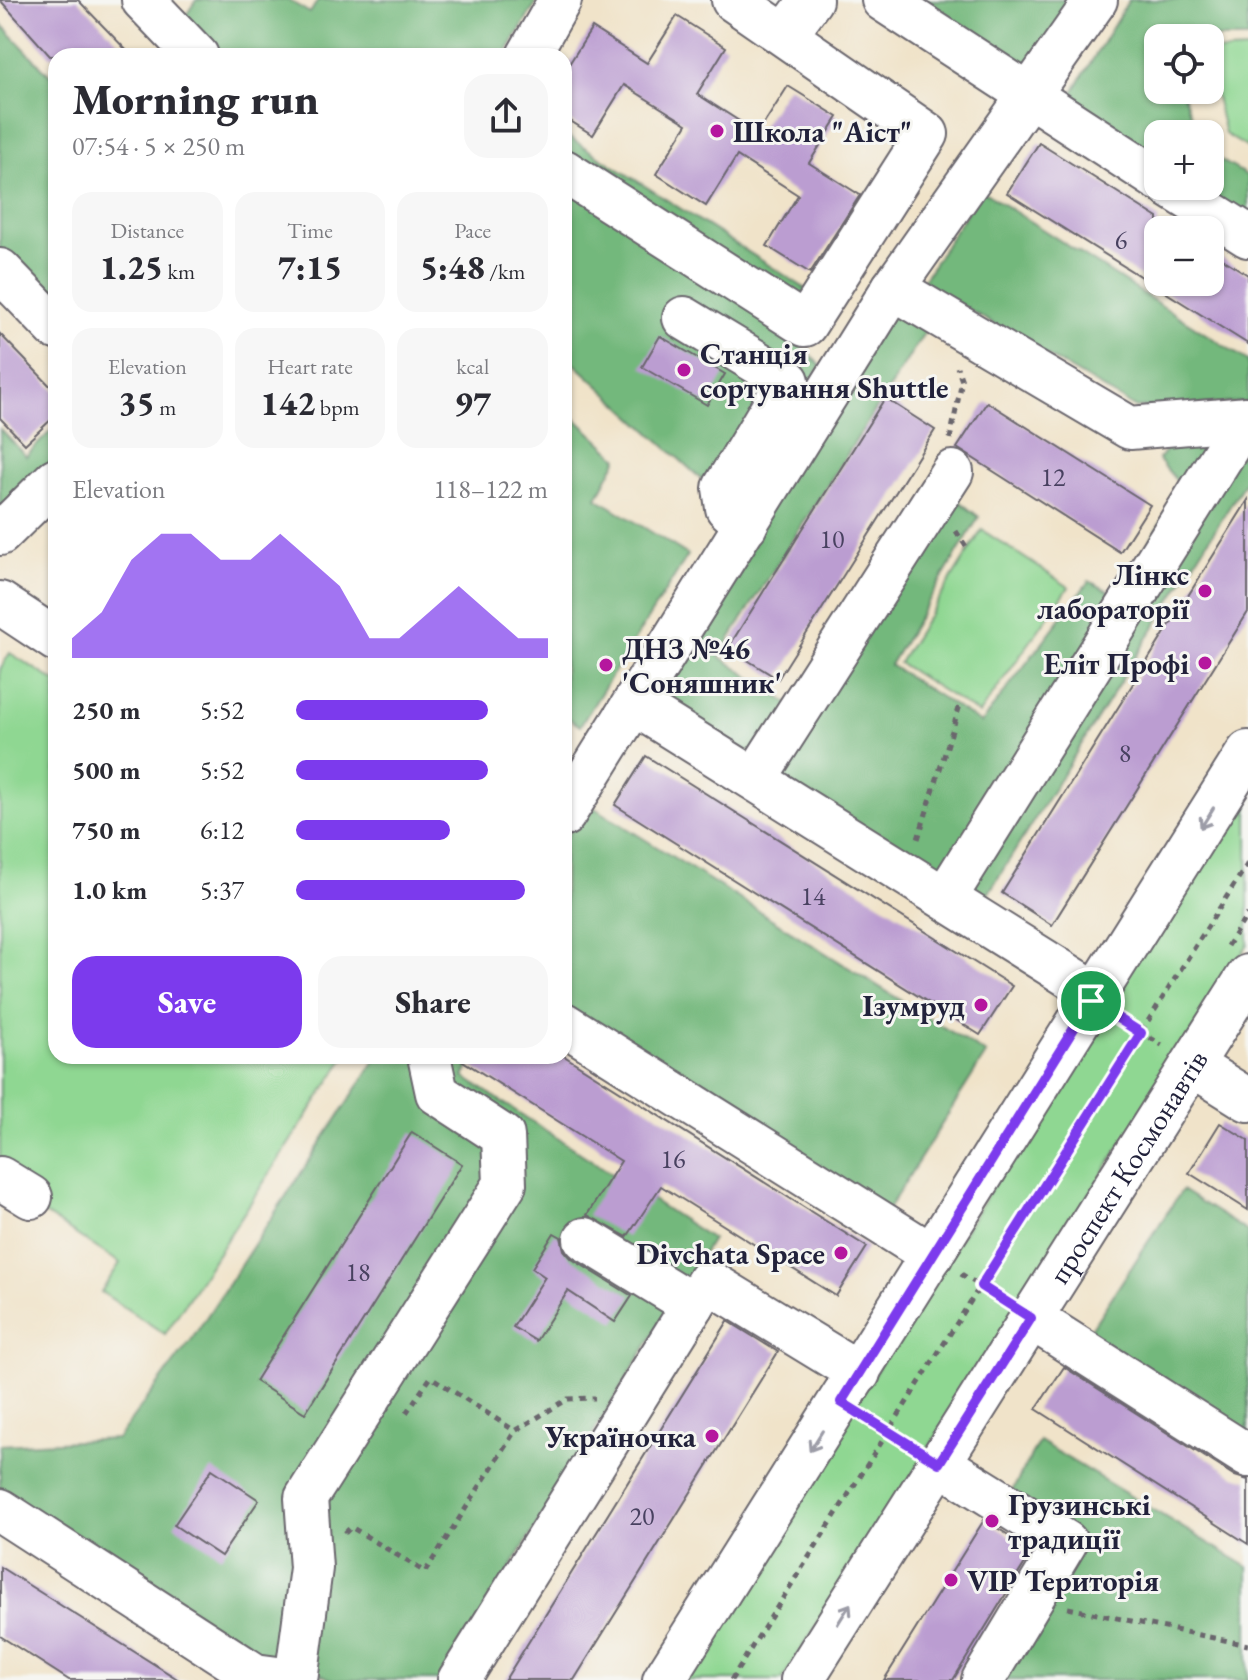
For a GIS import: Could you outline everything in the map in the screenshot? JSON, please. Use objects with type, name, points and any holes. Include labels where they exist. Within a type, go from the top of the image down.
[{"type":"street","points":[[533,48],[560,0]]},
{"type":"street","points":[[572,176],[805,325],[927,134],[733,0]]},
{"type":"street","points":[[786,34],[811,0]]},
{"type":"street","points":[[883,0],[1144,170]]},
{"type":"street","points":[[572,802],[893,288],[1030,98],[1096,0]]},
{"type":"street","points":[[162,7],[191,48]]},
{"type":"street","points":[[1191,200],[1248,236]]},
{"type":"street","points":[[0,270],[48,320]]},
{"type":"street","points":[[893,288],[1130,428],[1247,418]]},
{"type":"street","points":[[684,318],[788,381],[724,488],[727,508],[746,525]]},
{"type":"street","points":[[945,898],[1247,418]]},
{"type":"street","points":[[755,779],[952,472]]},
{"type":"street","points":[[0,534],[48,487]]},
{"type":"street","points":[[0,603],[48,635]]},
{"type":"street","points":[[634,704],[945,898],[1094,997]]},
{"type":"street","points":[[664,1680],[1248,752]]},
{"type":"street","name":"проспект Космонавтів","points":[[802,1680],[1248,976]]},
{"type":"street","points":[[572,1029],[932,1255]]},
{"type":"street","points":[[0,1510],[255,1675],[294,1680],[311,1568],[306,1498],[505,1184],[503,1136],[437,1093],[431,1064]]},
{"type":"street","points":[[1192,1065],[1248,1100]]},
{"type":"street","points":[[585,1239],[693,1305]]},
{"type":"street","points":[[459,1680],[708,1281],[850,1387]]},
{"type":"street","points":[[1031,1318],[1248,1456]]},
{"type":"street","points":[[939,1463],[1066,1542],[983,1680]]},
{"type":"path","points":[[941,317],[962,381],[949,432],[952,472]]},
{"type":"path","points":[[907,874],[961,702]]},
{"type":"path","points":[[731,1680],[1248,863]]},
{"type":"path","points":[[1094,997],[1141,1033],[1192,1065]]},
{"type":"path","points":[[932,1255],[1031,1318]]},
{"type":"path","points":[[405,1415],[431,1377],[515,1431]]},
{"type":"path","points":[[850,1387],[889,1431],[939,1463]]},
{"type":"path","points":[[345,1521],[425,1572],[515,1431],[568,1399],[636,1396]]},
{"type":"path","points":[[311,1568],[351,1527]]},
{"type":"path","points":[[1031,1600],[1248,1645]]},
{"type":"green space","points":[[196,0],[288,0],[310,13],[318,0],[538,0],[509,48],[212,48],[183,20]]},
{"type":"green space","points":[[911,0],[1079,0],[1027,80]]},
{"type":"green space","points":[[1129,0],[1248,0],[1248,38],[1224,38],[1224,24],[1144,24],[1144,104],[1187,104],[1193,120],[1144,120],[1144,157],[1065,105]]},
{"type":"green space","points":[[0,23],[48,74],[48,301],[0,251]]},
{"type":"green space","points":[[1248,50],[1248,148],[1225,134],[1218,104],[1224,104],[1224,51]]},
{"type":"green space","points":[[572,139],[806,289],[789,335],[821,366],[752,466],[711,488],[572,361]]},
{"type":"green space","points":[[1224,162],[1248,176],[1248,225],[1210,200],[1224,200]]},
{"type":"green space","points":[[981,190],[1248,361],[1248,402],[1136,408],[922,282]]},
{"type":"green space","points":[[894,306],[926,330],[719,656],[804,714],[946,491],[979,517],[890,665],[981,723],[1089,581],[1117,595],[1182,487],[1158,459],[1183,434],[1221,435],[1248,465],[1248,477],[978,910],[649,702]]},
{"type":"green space","points":[[572,415],[618,458],[597,498],[688,555],[580,726],[572,720]]},
{"type":"green space","points":[[0,429],[26,456],[48,434],[48,476],[0,523]]},
{"type":"green space","points":[[982,530],[1069,587],[979,714],[899,663]]},
{"type":"green space","points":[[10,653],[48,677],[48,1064],[341,1064],[165,1334],[101,1292],[120,1263],[40,1211],[0,1161],[0,669]]},
{"type":"green space","points":[[1248,782],[1248,944],[782,1680],[681,1680]]},
{"type":"green space","points":[[587,803],[986,1054],[885,1214],[572,1012],[572,828]]},
{"type":"green space","points":[[373,1064],[470,1064],[464,1077],[712,1239],[442,1680],[332,1680],[310,1668],[251,1658],[0,1494],[0,1445],[117,1439],[192,1339]]},
{"type":"green space","points":[[1182,1190],[1248,1232],[1248,1434],[1089,1332]]},
{"type":"green space","points":[[1039,1441],[1248,1567],[1248,1680],[993,1680],[1080,1538],[1010,1495]]},
{"type":"building","points":[[0,0],[78,0],[124,48],[48,48],[48,54]]},
{"type":"building","points":[[677,16],[726,47],[697,94],[758,133],[788,86],[838,117],[809,163],[860,195],[810,273],[767,246],[798,195],[737,156],[706,206],[656,174],[687,124],[624,85],[593,135],[572,122],[572,59],[592,28],[647,63]]},
{"type":"building","points":[[1039,143],[1155,216],[1144,216],[1144,279],[1007,193]]},
{"type":"building","points":[[1224,260],[1248,275],[1248,344],[1171,296],[1224,296]]},
{"type":"building","points":[[0,334],[48,384],[48,422],[25,444],[0,418]]},
{"type":"building","name":"Станція сортування Shuttle","points":[[660,336],[725,374],[707,405],[642,367]]},
{"type":"building","points":[[885,398],[935,430],[778,679],[728,648]]},
{"type":"building","points":[[987,402],[1150,505],[1120,552],[957,448]]},
{"type":"building","points":[[1248,500],[1248,612],[1052,925],[1002,893]]},
{"type":"building","points":[[646,756],[1012,986],[980,1035],[615,805]]},
{"type":"building","points":[[572,1061],[867,1247],[836,1296],[661,1186],[627,1237],[587,1215],[621,1161],[468,1064],[572,1064]]},
{"type":"building","points":[[1220,1123],[1248,1140],[1248,1210],[1189,1173]]},
{"type":"building","points":[[412,1132],[462,1164],[305,1413],[255,1381]]},
{"type":"building","points":[[554,1233],[561,1237],[564,1250],[572,1259],[632,1296],[615,1322],[568,1291],[536,1341],[513,1327],[545,1277],[532,1268]]},
{"type":"building","points":[[728,1321],[778,1352],[574,1680],[505,1680]]},
{"type":"building","points":[[1064,1367],[1235,1476],[1248,1480],[1248,1544],[1036,1409]]},
{"type":"building","points":[[212,1469],[259,1500],[221,1556],[174,1525]]},
{"type":"building","points":[[984,1520],[1033,1550],[953,1680],[884,1680]]},
{"type":"building","points":[[0,1567],[179,1680],[69,1680],[0,1636]]},
{"type":"place","name":"Школа \"Аіст\"","points":[[717,131]]},
{"type":"place","name":"Станція сортування Shuttle","points":[[684,370]]},
{"type":"place","name":"Лінкс лабораторії","points":[[1205,591]]},
{"type":"place","name":"Еліт Профі","points":[[1205,663]]},
{"type":"place","name":"ДНЗ №46 'Соняшник'","points":[[606,665]]},
{"type":"place","name":"Ізумруд","points":[[981,1005]]},
{"type":"place","name":"Divchata Space","points":[[841,1253]]},
{"type":"place","name":"Україночка","points":[[712,1436]]},
{"type":"place","name":"Грузинські традиції","points":[[992,1521]]},
{"type":"place","name":"VIP Територія","points":[[951,1580]]},
{"type":"route","points":[[1091,1001],[1141,1033],[981,1286],[1031,1318],[939,1463],[841,1402],[1091,1001]]}]
